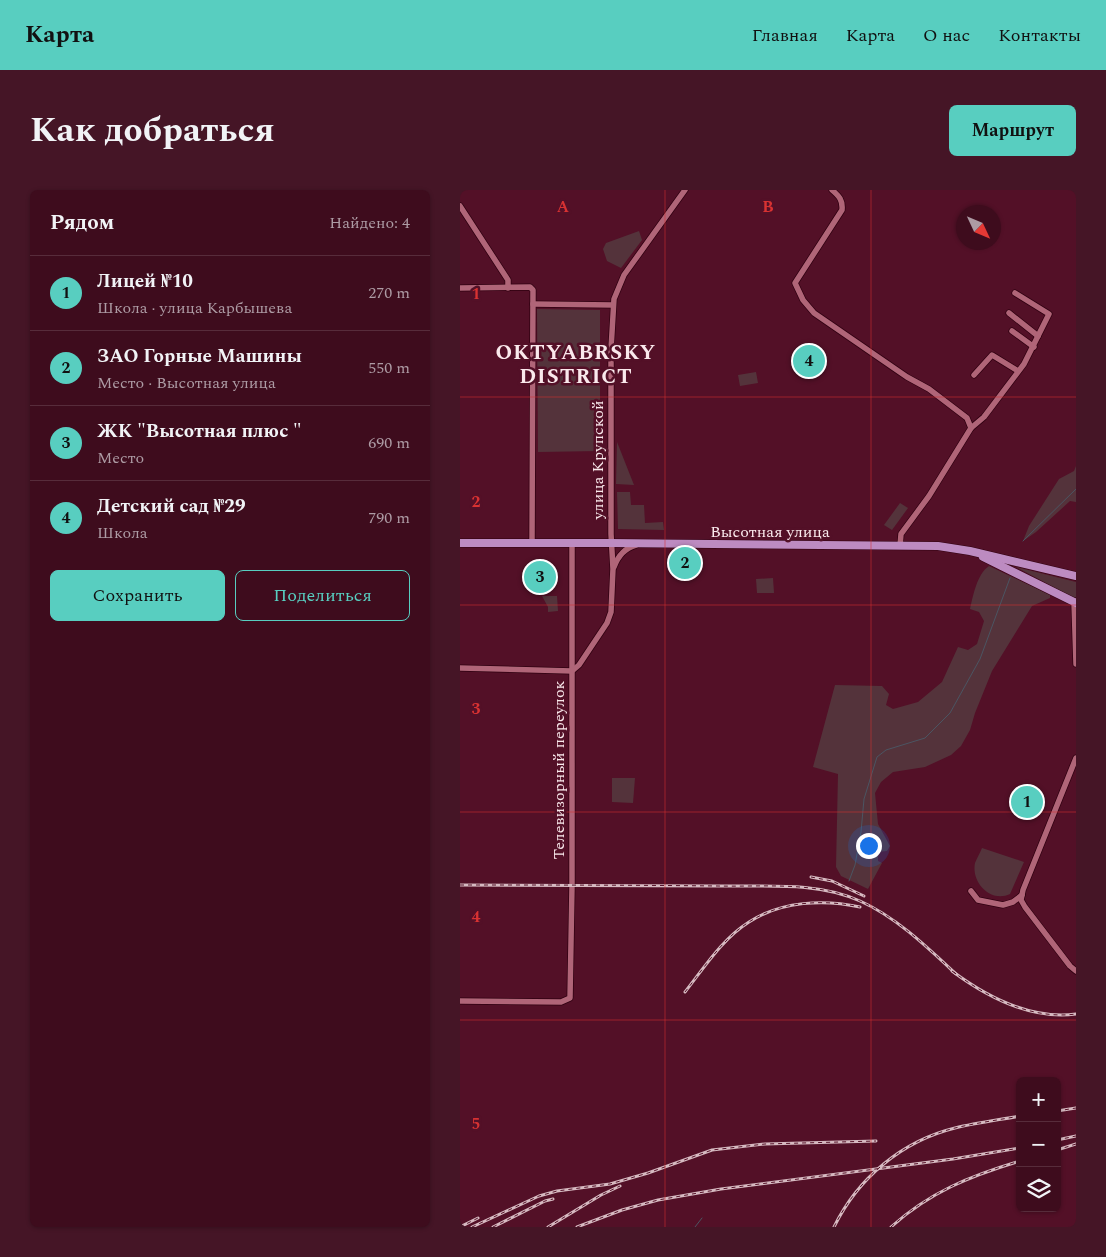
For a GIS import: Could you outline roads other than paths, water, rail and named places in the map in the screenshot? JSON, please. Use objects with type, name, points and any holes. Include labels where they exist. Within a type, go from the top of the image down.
[{"type":"main road","name":"Высотная улица","points":[[460,543],[938,546],[970,551],[1076,576]]},
{"type":"main road","points":[[970,551],[1075,602]]},
{"type":"street","name":"улица Крупской","points":[[572,670],[578,665],[599,635],[612,612],[613,305],[618,285],[624,275],[685,190]]},
{"type":"street","points":[[832,190],[843,203],[842,210],[795,282],[803,300],[814,313],[838,330],[907,377],[934,392],[967,418],[971,428]]},
{"type":"street","points":[[460,206],[508,280],[508,288]]},
{"type":"street","points":[[460,288],[530,288],[533,290],[532,543]]},
{"type":"street","points":[[900,546],[901,534],[929,496],[971,428],[984,417],[1018,372],[1034,347],[1049,314],[1015,293]]},
{"type":"street","points":[[532,304],[613,305]]},
{"type":"street","points":[[1008,313],[1038,336]]},
{"type":"street","points":[[1012,331],[1034,347]]},
{"type":"street","points":[[974,375],[992,355],[1018,372]]},
{"type":"street","name":"Телевизорный переулок","points":[[460,1001],[561,1002],[570,998],[572,888],[572,543]]},
{"type":"street","points":[[613,569],[617,559],[626,550],[641,544]]},
{"type":"street","points":[[1075,602],[1076,664]]},
{"type":"street","points":[[460,668],[572,670]]},
{"type":"street","points":[[1076,758],[1021,900],[1070,966],[1076,971]]},
{"type":"street","points":[[971,891],[978,900],[1005,905],[1022,895]]},
{"type":"waterway","points":[[1023,541],[1076,489]]},
{"type":"waterway","points":[[849,881],[855,865],[864,799],[877,757],[886,750],[925,738],[950,713],[980,659],[1010,578]]},
{"type":"waterway","points":[[695,1227],[702,1218]]},
{"type":"railway","points":[[811,877],[832,881],[864,896]]},
{"type":"railway","points":[[460,885],[790,886],[826,890],[860,901],[886,915],[911,933],[956,974]]},
{"type":"railway","points":[[685,992],[714,954],[730,937],[761,915],[789,906],[803,904],[832,903],[860,907]]},
{"type":"railway","points":[[952,971],[995,998],[1026,1010],[1059,1015],[1076,1014]]},
{"type":"railway","points":[[1061,1110],[1076,1108]]},
{"type":"railway","points":[[834,1227],[844,1209],[869,1178],[900,1152],[917,1142],[955,1128],[1016,1117]]},
{"type":"railway","points":[[1061,1139],[1076,1136]]},
{"type":"railway","points":[[472,1227],[539,1196],[557,1191],[610,1184],[648,1173],[712,1150],[765,1144],[876,1141]]},
{"type":"railway","points":[[1061,1149],[1076,1144]]},
{"type":"railway","points":[[577,1227],[622,1210],[658,1200],[721,1189],[953,1159],[1016,1149]]},
{"type":"railway","points":[[891,1227],[921,1204],[951,1186],[1016,1162]]},
{"type":"railway","points":[[548,1227],[601,1195],[620,1186]]},
{"type":"railway","points":[[493,1227],[545,1201],[553,1199]]},
{"type":"railway","points":[[460,1227],[478,1218]]},
{"type":"place","name":"Детский сад №29","points":[[809,361]]},
{"type":"place","name":"ЗАО Горные Машины","points":[[685,563]]},
{"type":"place","name":"ЖК \"Высотная плюс \"","points":[[540,577]]},
{"type":"place","name":"Лицей №10","points":[[1027,802]]},
{"type":"district","name":"OKTYABRSKY DISTRICT","points":[[576,364]]}]
